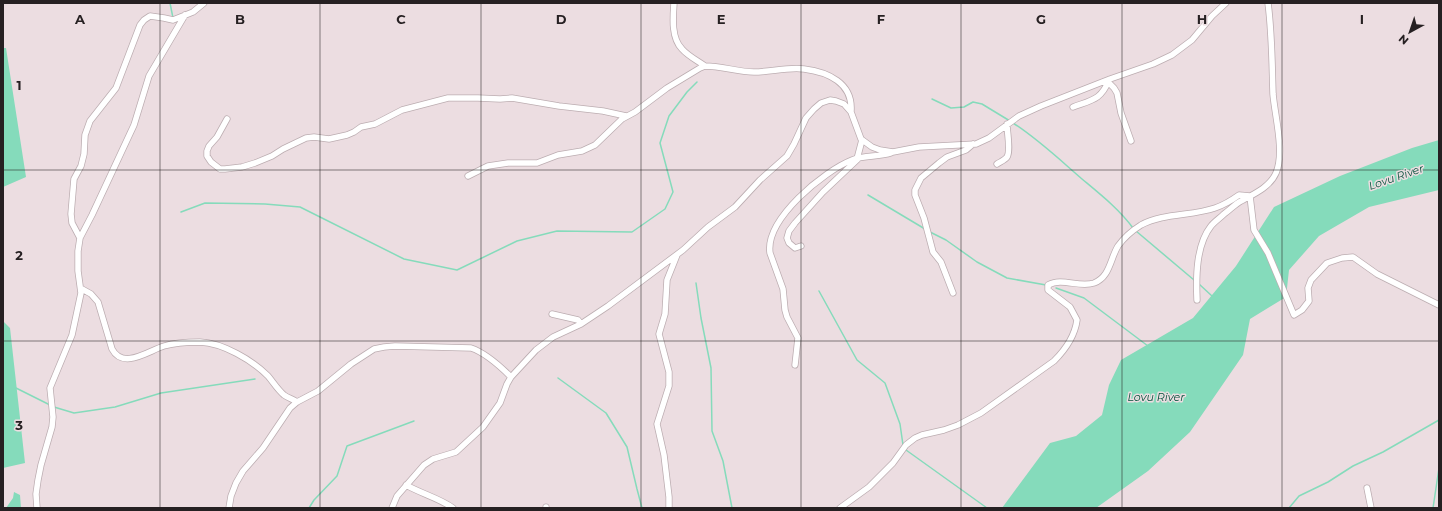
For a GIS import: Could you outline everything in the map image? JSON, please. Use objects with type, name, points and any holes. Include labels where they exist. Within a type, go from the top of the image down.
[{"type":"street","points":[[80,238],[72,223],[71,204],[74,179],[82,161],[85,135],[90,121],[116,88],[132,47],[136,32],[144,20],[150,16],[173,20],[192,12],[204,3]]},
{"type":"street","points":[[674,3],[674,30],[678,43],[685,52],[705,66],[754,72],[803,69],[826,75],[835,79],[847,92],[851,102],[851,112]]},
{"type":"street","points":[[795,365],[798,338],[785,310],[783,289],[770,253],[770,242],[776,227],[797,200],[824,176],[845,164],[858,159],[880,156],[918,147],[973,144],[982,142],[1019,116],[1041,106],[1153,64],[1172,55],[1192,40],[1212,16],[1226,3]]},
{"type":"street","points":[[1197,300],[1200,251],[1201,244],[1206,233],[1211,226],[1238,203],[1259,191],[1270,182],[1276,174],[1279,163],[1279,137],[1274,107],[1268,3]]},
{"type":"street","points":[[37,508],[36,494],[38,480],[52,427],[53,416],[50,388],[72,335],[82,289],[78,271],[78,251],[80,238],[134,125],[149,76],[185,15]]},
{"type":"street","points":[[468,176],[488,166],[508,163],[537,163],[558,155],[588,148],[600,142],[626,116],[635,112],[667,88],[705,66]]},
{"type":"street","points":[[1073,107],[1098,97],[1104,92],[1109,81]]},
{"type":"street","points":[[1109,81],[1117,93],[1121,113],[1131,141]]},
{"type":"street","points":[[227,119],[207,151],[207,156],[210,162],[220,169],[242,167],[255,163],[306,138],[314,137],[329,139],[346,136],[361,127],[375,124],[409,108],[448,98],[512,98],[559,106],[604,111],[626,116]]},
{"type":"street","points":[[392,508],[394,501],[424,465],[433,459],[456,452],[483,427],[500,403],[511,377],[536,350],[546,341],[581,324],[608,306],[677,254],[708,227],[735,207],[760,180],[783,160],[792,149],[804,122],[814,109],[825,101],[836,100],[844,104],[851,112],[862,140],[858,159],[823,192],[790,229],[787,238],[789,243],[795,248],[801,246]]},
{"type":"street","points":[[997,164],[1008,154],[1007,124]]},
{"type":"street","points":[[862,140],[872,147],[893,152]]},
{"type":"street","points":[[953,293],[941,262],[932,252],[924,218],[915,195],[915,190],[921,178],[927,172],[947,157],[966,150],[973,144]]},
{"type":"street","points":[[840,508],[869,487],[893,463],[906,445],[915,438],[958,425],[981,413],[1054,362],[1062,353],[1069,341],[1076,328],[1077,320],[1070,307],[1048,290],[1048,285],[1056,282],[1091,284],[1100,279],[1109,268],[1118,246],[1141,225],[1156,220],[1214,208],[1239,195],[1250,196]]},
{"type":"street","points":[[1250,196],[1254,230],[1268,252],[1294,315],[1302,310],[1309,301],[1308,288],[1311,280],[1327,264],[1342,258],[1353,257],[1377,274],[1439,305]]},
{"type":"street","points":[[669,508],[664,455],[658,424],[669,386],[669,372],[658,336],[665,314],[667,280],[677,254]]},
{"type":"street","points":[[82,289],[95,297],[100,307],[112,349],[114,353],[121,358],[126,359],[140,356],[169,345],[199,342],[207,343],[251,361],[284,394],[297,402]]},
{"type":"street","points":[[552,314],[578,320],[581,324]]},
{"type":"street","points":[[229,508],[233,490],[243,471],[264,448],[290,408],[297,402],[318,391],[351,364],[374,349],[394,346],[471,348],[487,357],[511,377]]},
{"type":"street","points":[[406,485],[442,501],[453,508]]},
{"type":"street","points":[[1367,488],[1371,508]]},
{"type":"water","points":[[3,48],[6,48],[26,177],[3,187]]},
{"type":"water","name":"Lovu River","points":[[1439,140],[1439,190],[1369,207],[1319,236],[1289,270],[1286,297],[1250,319],[1243,355],[1190,432],[1148,471],[1096,508],[1002,508],[1050,443],[1076,436],[1102,415],[1109,385],[1121,360],[1193,318],[1236,266],[1274,207],[1340,176],[1412,148]]},
{"type":"water","points":[[3,321],[10,328],[25,463],[3,468]]},
{"type":"water","points":[[14,492],[20,495],[21,508],[6,508],[13,498]]},
{"type":"waterway","points":[[170,3],[173,18]]},
{"type":"waterway","points":[[181,212],[205,203],[265,204],[300,207],[404,259],[457,270],[517,241],[557,231],[632,232],[665,209],[673,192],[660,143],[669,116],[687,92],[697,82]]},
{"type":"waterway","points":[[932,99],[951,108],[964,107],[973,102],[982,104],[1010,121]]},
{"type":"waterway","points":[[1013,123],[1040,143],[1102,196],[1122,214],[1133,228]]},
{"type":"waterway","points":[[868,195],[925,229]]},
{"type":"waterway","points":[[1136,231],[1194,280]]},
{"type":"waterway","points":[[930,232],[946,240],[977,262],[1007,278],[1046,285]]},
{"type":"waterway","points":[[696,283],[711,368],[712,431],[723,461],[732,508]]},
{"type":"waterway","points":[[1199,284],[1212,296]]},
{"type":"waterway","points":[[1056,288],[1084,298],[1148,346]]},
{"type":"waterway","points":[[819,291],[857,360],[885,383],[900,424],[903,445]]},
{"type":"waterway","points":[[558,378],[606,413],[627,447],[642,508]]},
{"type":"waterway","points":[[54,407],[74,413],[115,407],[161,393],[255,379]]},
{"type":"waterway","points":[[16,388],[50,405]]},
{"type":"waterway","points":[[1289,508],[1299,496],[1328,482],[1353,466],[1383,452],[1439,420]]},
{"type":"waterway","points":[[309,508],[314,500],[337,476],[347,446],[414,421]]},
{"type":"waterway","points":[[906,450],[987,508]]},
{"type":"waterway","points":[[1433,508],[1439,468]]}]
